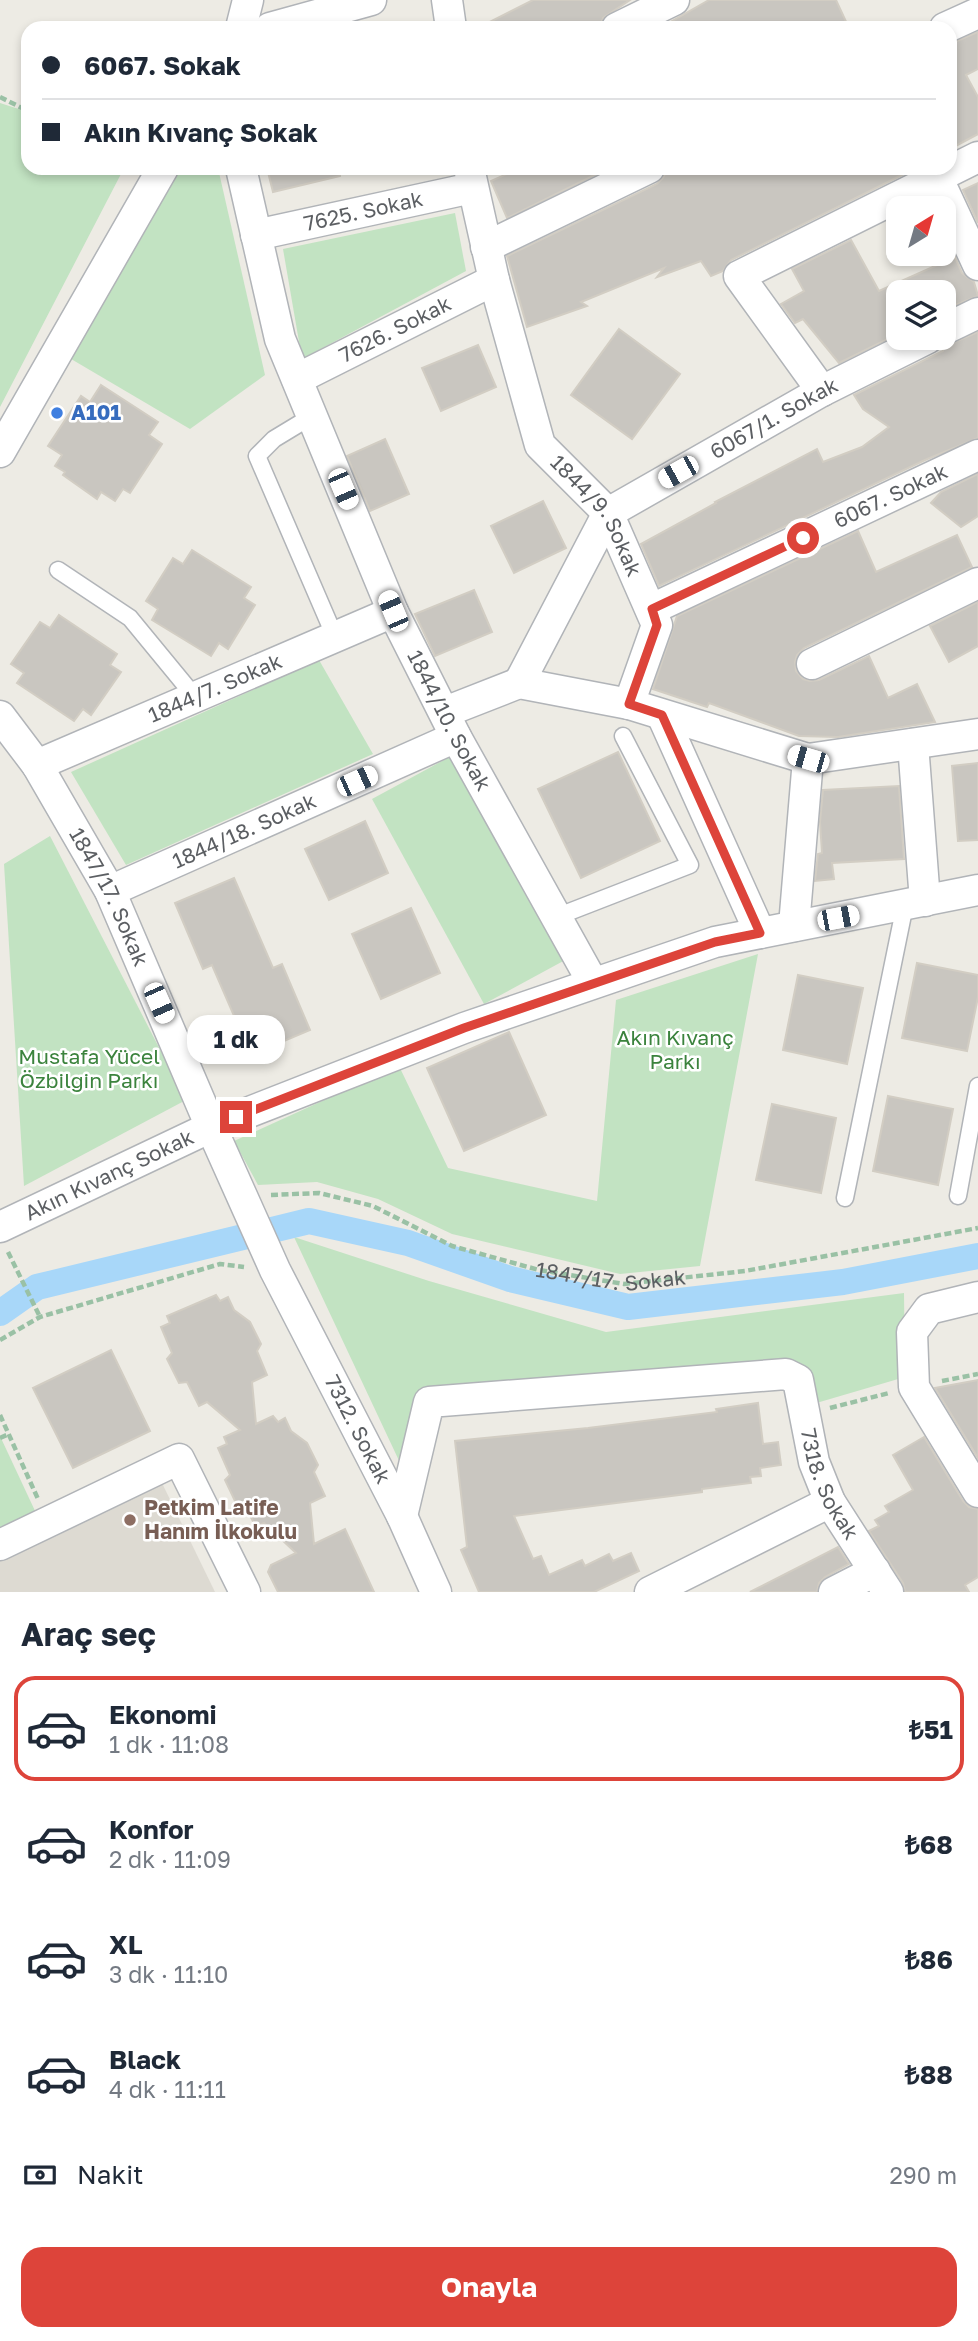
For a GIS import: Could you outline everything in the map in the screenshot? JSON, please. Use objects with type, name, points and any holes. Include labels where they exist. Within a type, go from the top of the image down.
[{"type":"street","points":[[242,21],[248,0]]},
{"type":"street","points":[[295,21],[371,0]]},
{"type":"street","points":[[447,0],[450,21]]},
{"type":"street","points":[[631,21],[674,0]]},
{"type":"street","points":[[957,23],[978,13]]},
{"type":"street","points":[[957,165],[978,157]]},
{"type":"street","points":[[0,452],[159,175]]},
{"type":"street","name":"1844/10. Sokak","points":[[243,175],[280,339],[393,611],[450,724],[593,984]]},
{"type":"street","points":[[486,247],[635,175]]},
{"type":"street","points":[[822,391],[739,276],[931,175]]},
{"type":"street","points":[[936,175],[978,265]]},
{"type":"street","name":"7625. Sokak","points":[[256,235],[470,178]]},
{"type":"street","name":"1844/9. Sokak","points":[[470,178],[494,280],[540,445],[608,513],[657,625],[629,704]]},
{"type":"street","name":"7626. Sokak","points":[[297,379],[494,280]]},
{"type":"street","points":[[956,324],[978,313]]},
{"type":"street","name":"6067/1. Sokak","points":[[608,513],[822,391],[904,350]]},
{"type":"street","name":"6067. Sokak","points":[[652,609],[978,455]]},
{"type":"street","points":[[450,724],[519,682],[608,513]]},
{"type":"street","points":[[812,664],[978,583]]},
{"type":"street","name":"1844/7. Sokak","points":[[37,765],[393,611]]},
{"type":"street","points":[[519,682],[629,704],[808,759],[978,734]]},
{"type":"street","points":[[662,715],[760,933]]},
{"type":"street","name":"1847/17. Sokak","points":[[0,716],[37,765],[110,891],[237,1185]]},
{"type":"street","name":"1844/18. Sokak","points":[[110,891],[450,724]]},
{"type":"street","points":[[913,744],[915,903]]},
{"type":"street","points":[[794,926],[808,759]]},
{"type":"street","name":"Akın Kıvanç Sokak","points":[[5,1240],[211,1127],[464,1028],[715,942],[978,890]]},
{"type":"street","name":"7312. Sokak","points":[[237,1185],[275,1270],[402,1516],[436,1592]]},
{"type":"street","points":[[978,1297],[929,1309],[912,1332],[914,1387],[978,1492]]},
{"type":"street","name":"7318. Sokak","points":[[402,1516],[429,1402],[786,1374],[798,1380],[814,1462],[830,1502],[881,1581]]},
{"type":"street","points":[[0,1545],[179,1459],[245,1592]]},
{"type":"street","points":[[650,1592],[830,1502]]},
{"type":"street","points":[[834,1592],[881,1581]]},
{"type":"lane","points":[[312,416],[274,439],[257,456],[335,637]]},
{"type":"lane","points":[[58,570],[130,618],[195,697]]},
{"type":"lane","points":[[556,917],[690,865],[623,737]]},
{"type":"lane","points":[[845,1198],[915,903]]},
{"type":"lane","points":[[958,1196],[978,1086]]},
{"type":"path","points":[[0,97],[21,108]]},
{"type":"path","name":"1847/17. Sokak","points":[[268,1195],[319,1193],[373,1206],[452,1246],[539,1270],[624,1284],[745,1271],[978,1228]]},
{"type":"path","points":[[5,1240],[40,1317]]},
{"type":"path","points":[[0,1340],[40,1317],[220,1264],[275,1270]]},
{"type":"path","points":[[0,1415],[49,1522]]},
{"type":"path","points":[[0,1438],[9,1434]]},
{"type":"shaded area","name":"Petkim Latife Hanım İlkokulu","points":[[161,1481],[215,1592],[0,1592],[0,1560]]},
{"type":"green space","points":[[0,103],[21,110],[21,175],[120,175],[0,407]]},
{"type":"green space","points":[[172,175],[220,175],[265,375],[190,429],[66,356]]},
{"type":"green space","points":[[455,213],[466,271],[302,359],[283,249]]},
{"type":"green space","points":[[319,660],[373,754],[126,865],[71,772]]},
{"type":"green space","points":[[455,754],[567,959],[484,1004],[372,799]]},
{"type":"green space","name":"Mustafa Yücel Özbilgin Parkı","points":[[50,836],[186,1100],[24,1186],[4,864]]},
{"type":"green space","name":"Akın Kıvanç Parkı","points":[[758,954],[700,1266],[620,1274],[452,1234],[378,1199],[317,1182],[258,1185],[234,1141],[399,1066],[448,1168],[597,1201],[616,1000]]},
{"type":"green space","points":[[294,1237],[429,1281],[606,1332],[904,1293],[905,1377],[813,1404],[807,1373],[422,1391],[402,1467]]},
{"type":"green space","points":[[0,1436],[36,1513],[0,1529]]},
{"type":"building","points":[[533,0],[630,0],[602,21],[492,21]]},
{"type":"building","points":[[709,0],[836,0],[846,21],[672,21]]},
{"type":"building","points":[[978,32],[978,69],[966,75],[978,97],[978,134],[957,145],[957,41]]},
{"type":"building","points":[[269,175],[340,175],[340,176],[273,192]]},
{"type":"building","points":[[504,175],[595,175],[507,218],[491,181]]},
{"type":"building","points":[[664,175],[902,175],[731,260],[723,271],[711,276],[701,261],[657,277],[664,268],[581,302],[587,306],[527,327],[507,256],[657,184]]},
{"type":"building","points":[[978,183],[978,223],[963,190]]},
{"type":"building","points":[[851,240],[879,291],[886,288],[886,340],[839,363],[803,319],[795,323],[781,304],[804,291],[792,269]]},
{"type":"building","points":[[956,259],[962,273],[974,282],[978,296],[956,305],[956,280],[904,280],[935,266],[956,266]]},
{"type":"building","points":[[619,329],[680,374],[632,439],[571,395]]},
{"type":"building","points":[[978,332],[978,438],[925,460],[659,586],[641,544],[817,449],[823,462],[862,447],[889,427],[863,409],[854,395],[943,350],[956,350],[956,341]]},
{"type":"building","points":[[478,345],[496,387],[441,411],[422,368]]},
{"type":"building","points":[[101,385],[158,422],[149,435],[162,444],[130,493],[123,489],[115,501],[101,492],[97,499],[63,475],[65,472],[55,466],[62,455],[48,446],[81,396],[90,402]]},
{"type":"building","points":[[385,439],[409,494],[370,511],[347,456]]},
{"type":"building","points":[[978,474],[978,516],[961,527],[931,503],[941,492]]},
{"type":"building","points":[[543,501],[566,548],[514,573],[491,526]]},
{"type":"building","points":[[858,531],[876,572],[957,535],[972,567],[804,648],[797,655],[796,671],[803,679],[819,680],[869,656],[888,698],[917,684],[935,722],[838,737],[799,736],[709,703],[707,707],[653,689],[677,616]]},
{"type":"building","points":[[192,550],[251,587],[244,598],[255,605],[228,649],[219,643],[211,656],[152,620],[158,609],[146,601],[173,558],[183,564]]},
{"type":"building","points":[[474,590],[492,632],[435,656],[415,614]]},
{"type":"building","points":[[978,602],[978,646],[949,662],[930,626]]},
{"type":"building","points":[[59,615],[117,654],[110,665],[121,672],[91,715],[83,709],[74,721],[17,683],[24,673],[11,664],[40,622],[50,628]]},
{"type":"building","points":[[618,752],[660,841],[581,878],[538,789]]},
{"type":"building","points":[[978,763],[978,840],[958,841],[952,766]]},
{"type":"building","points":[[899,786],[904,859],[832,863],[834,879],[815,881],[818,854],[822,853],[820,822],[823,790]]},
{"type":"building","points":[[365,821],[388,873],[329,900],[305,849]]},
{"type":"building","points":[[234,878],[273,968],[282,964],[310,1030],[251,1055],[212,965],[203,969],[175,903]]},
{"type":"building","points":[[411,908],[440,973],[381,999],[352,934]]},
{"type":"building","points":[[917,963],[978,975],[978,997],[967,1051],[902,1038]]},
{"type":"building","points":[[798,975],[863,988],[847,1064],[783,1050]]},
{"type":"building","points":[[509,1032],[546,1115],[464,1151],[427,1068]]},
{"type":"building","points":[[888,1096],[953,1109],[938,1185],[873,1171]]},
{"type":"building","points":[[772,1104],[836,1118],[821,1193],[756,1180]]},
{"type":"building","points":[[216,1295],[220,1301],[228,1297],[234,1310],[250,1322],[261,1344],[257,1351],[267,1375],[252,1382],[256,1424],[273,1416],[278,1422],[285,1418],[291,1431],[307,1443],[318,1465],[314,1472],[325,1496],[310,1503],[314,1544],[345,1529],[374,1592],[278,1592],[268,1572],[271,1565],[296,1553],[264,1523],[256,1527],[244,1504],[236,1503],[225,1480],[230,1475],[218,1448],[227,1444],[224,1437],[240,1430],[207,1402],[199,1406],[187,1382],[179,1383],[167,1359],[172,1353],[161,1327],[170,1323],[167,1316]]},
{"type":"building","points":[[111,1350],[150,1431],[73,1468],[33,1388]]},
{"type":"building","points":[[978,1380],[978,1458],[935,1388]]},
{"type":"building","points":[[758,1403],[763,1444],[778,1442],[781,1465],[760,1468],[761,1476],[750,1477],[751,1483],[702,1489],[702,1492],[514,1516],[533,1559],[541,1556],[549,1575],[582,1560],[585,1566],[609,1554],[613,1561],[631,1553],[639,1571],[594,1592],[479,1592],[461,1550],[467,1547],[455,1441],[717,1412],[716,1409]]},
{"type":"building","points":[[924,1437],[963,1501],[969,1507],[978,1509],[978,1577],[965,1585],[969,1592],[905,1592],[903,1583],[869,1531],[879,1526],[875,1520],[889,1512],[885,1506],[913,1490],[893,1455]]},
{"type":"building","points":[[838,1547],[849,1564],[825,1577],[819,1583],[817,1592],[750,1592]]},
{"type":"waterway","points":[[0,1313],[37,1287],[309,1221],[408,1243],[510,1279],[628,1307],[843,1282],[978,1256]]},
{"type":"place","name":"A101","points":[[57,413]]},
{"type":"place","name":"Petkim Latife Hanım İlkokulu","points":[[130,1520]]},
{"type":"route","points":[[236,1117],[464,1028],[715,942],[760,933],[662,715],[629,704],[657,625],[652,609],[803,538]]}]
